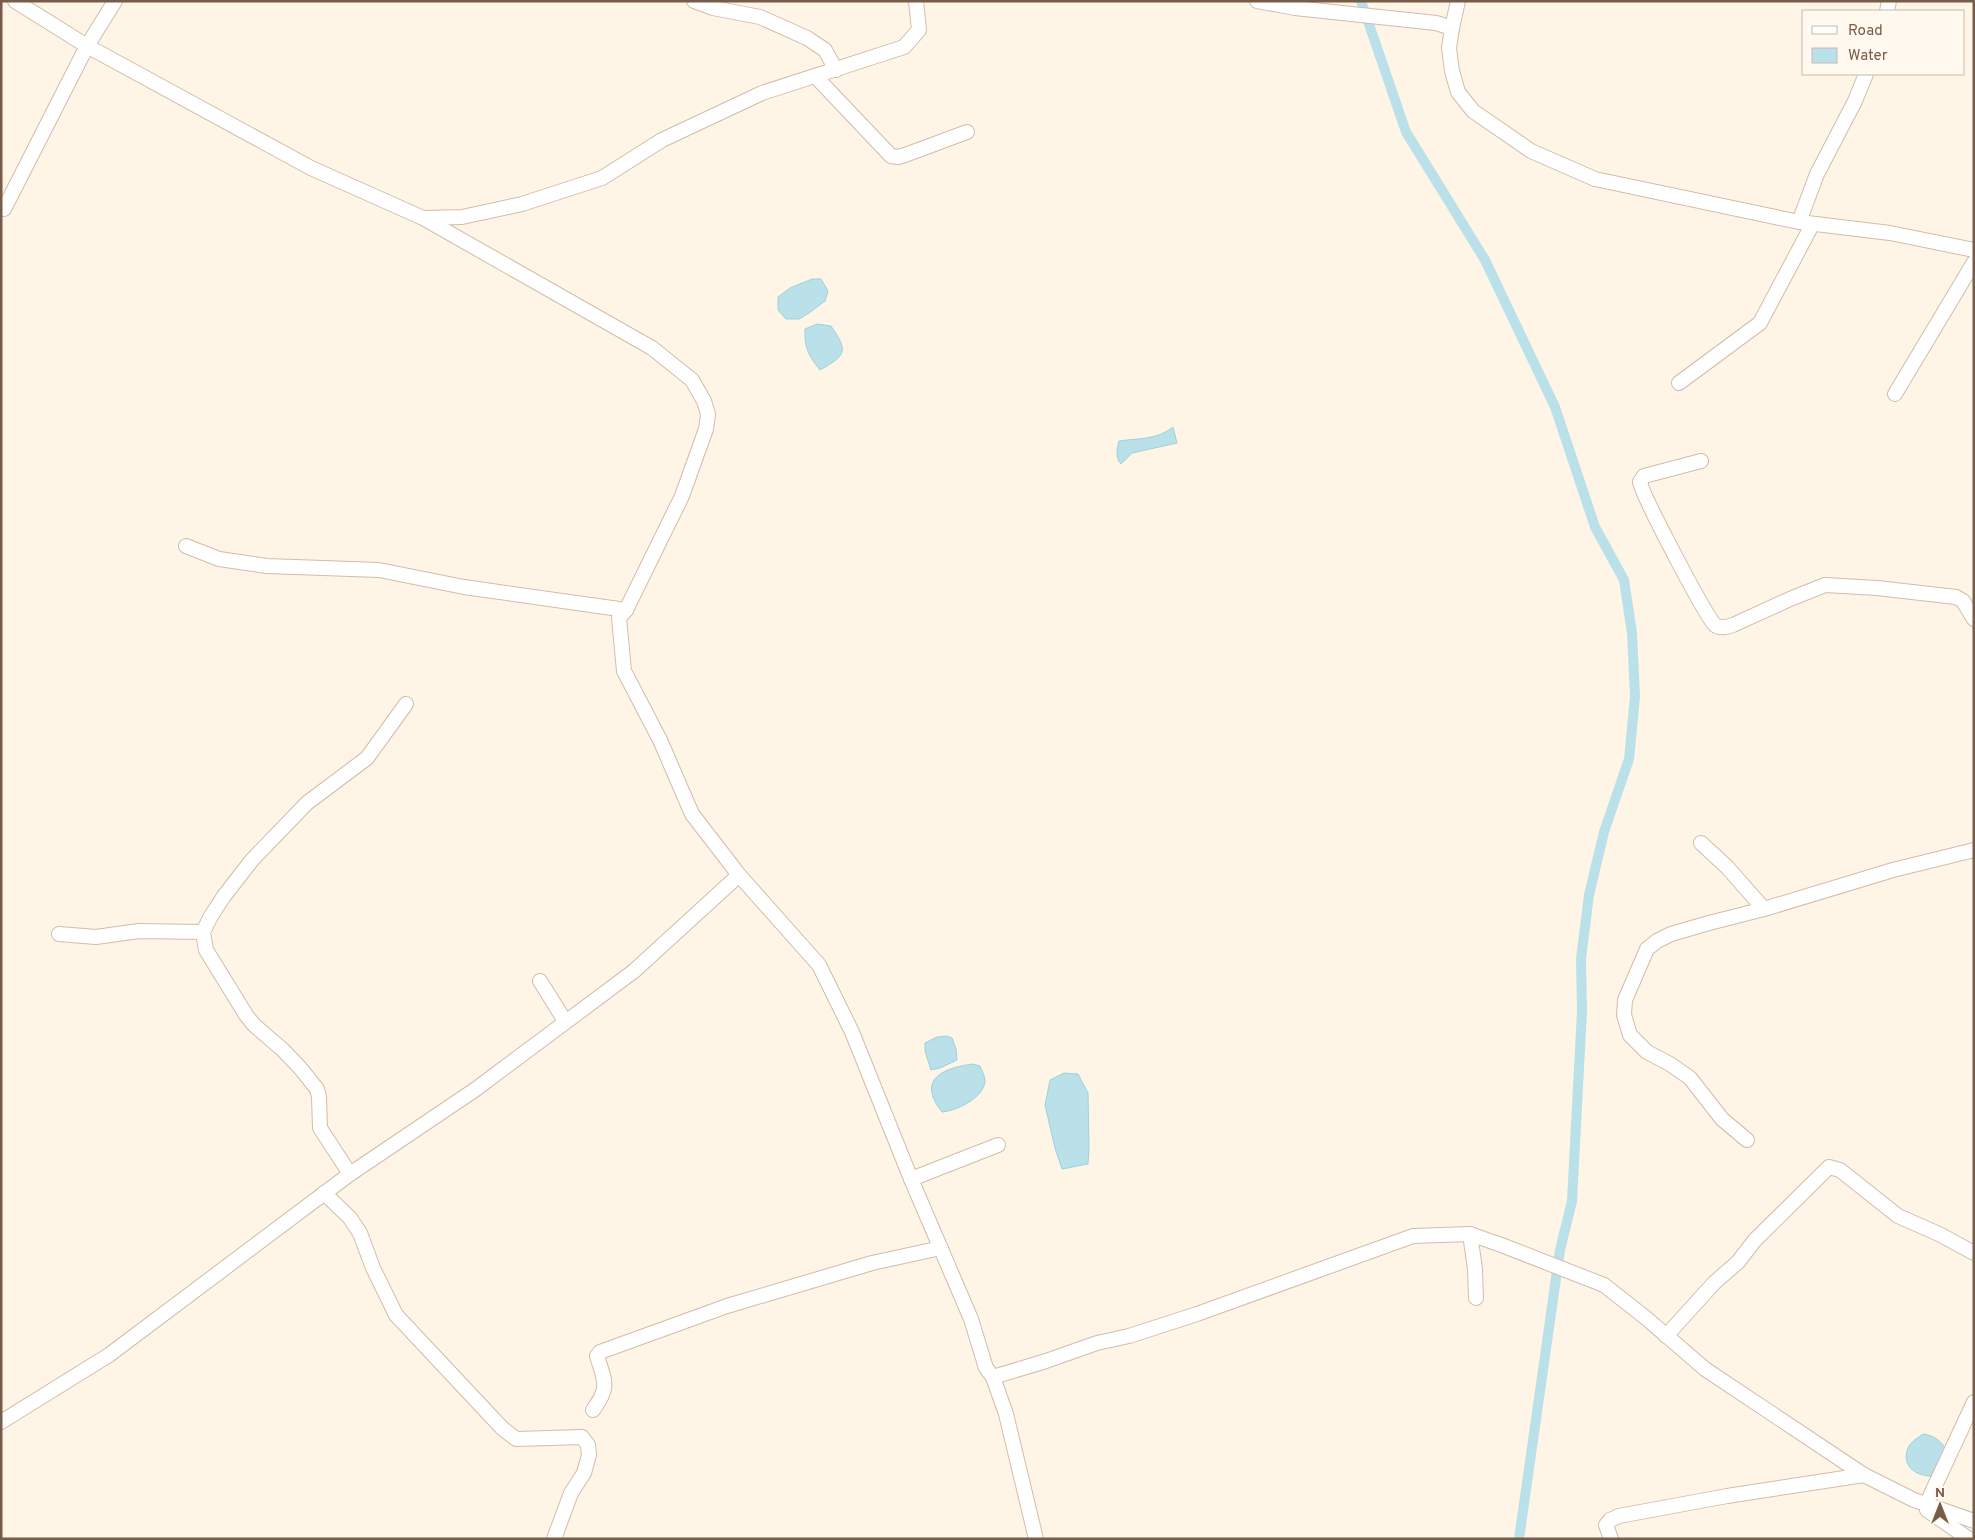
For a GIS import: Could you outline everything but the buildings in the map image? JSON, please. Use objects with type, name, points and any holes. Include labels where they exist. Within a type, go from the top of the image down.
[{"type":"street","points":[[15,1],[87,46],[311,168],[423,218],[652,348],[692,380],[708,414],[706,429],[682,496],[626,610],[618,618],[624,672],[660,740],[692,814],[739,876],[819,965],[852,1032],[911,1180],[971,1319],[986,1368],[993,1377],[1006,1414],[1036,1539]]},
{"type":"street","points":[[4,209],[87,46],[115,1]]},
{"type":"street","points":[[694,1],[713,8],[760,17],[807,38],[825,50],[836,70]]},
{"type":"street","points":[[1256,1],[1295,8],[1436,23],[1452,28]]},
{"type":"street","points":[[1458,1],[1449,48],[1458,92],[1473,111],[1531,151],[1595,179],[1805,224],[1890,233],[1974,250]]},
{"type":"street","points":[[423,218],[462,218],[513,206],[602,178],[662,140],[762,94],[904,47],[920,30],[919,2]]},
{"type":"street","points":[[1679,383],[1760,324],[1805,224],[1818,174],[1855,101],[1866,75]]},
{"type":"street","points":[[816,76],[891,156],[905,155],[967,132]]},
{"type":"street","points":[[1895,394],[1974,262]]},
{"type":"street","points":[[1702,461],[1644,476],[1640,482],[1647,501],[1707,614],[1716,626],[1724,628],[1733,625],[1825,586],[1877,588],[1956,597],[1963,601],[1974,619]]},
{"type":"street","points":[[186,546],[219,559],[267,566],[379,570],[464,587],[626,610]]},
{"type":"street","points":[[350,1174],[320,1128],[317,1089],[283,1050],[254,1025],[246,1015],[206,950],[203,932],[224,896],[252,860],[307,803],[367,758],[406,704]]},
{"type":"street","points":[[1701,844],[1727,867],[1764,909]]},
{"type":"street","points":[[1747,1140],[1722,1119],[1690,1078],[1670,1064],[1646,1052],[1630,1035],[1624,1015],[1625,1000],[1646,949],[1671,934],[1764,909],[1893,870],[1974,850]]},
{"type":"street","points":[[1,1422],[117,1349],[350,1174],[476,1089],[634,971],[739,876]]},
{"type":"street","points":[[59,934],[96,937],[139,931],[203,932]]},
{"type":"street","points":[[540,981],[565,1021]]},
{"type":"street","points":[[911,1180],[998,1145]]},
{"type":"street","points":[[1666,1336],[1714,1283],[1738,1262],[1755,1240],[1829,1167],[1840,1170],[1898,1216],[1940,1234],[1974,1253]]},
{"type":"street","points":[[324,1193],[350,1218],[360,1233],[373,1268],[396,1316],[502,1428],[516,1439],[582,1437],[588,1445],[589,1456],[584,1472],[570,1493],[554,1539]]},
{"type":"street","points":[[993,1377],[1097,1343],[1129,1336],[1196,1314],[1413,1236],[1470,1234],[1604,1285],[1705,1369],[1864,1475],[1920,1503],[1974,1521]]},
{"type":"street","points":[[1470,1234],[1475,1269],[1476,1298]]},
{"type":"street","points":[[593,1410],[605,1390],[604,1379],[597,1356],[600,1352],[727,1306],[872,1263],[941,1248]]},
{"type":"street","points":[[1920,1503],[1974,1402]]},
{"type":"street","points":[[1611,1539],[1606,1525],[1610,1520],[1619,1516],[1719,1497],[1864,1475]]},
{"type":"street","points":[[1920,1503],[1969,1539]]},
{"type":"water","points":[[812,279],[821,279],[828,291],[825,301],[799,319],[786,319],[778,310],[778,297],[790,288]]},
{"type":"water","points":[[817,324],[831,326],[842,347],[840,356],[820,370],[808,351],[805,341],[805,329]]},
{"type":"water","points":[[1173,427],[1177,443],[1132,453],[1121,464],[1117,453],[1119,441],[1154,436]]},
{"type":"water","points":[[947,1036],[952,1038],[957,1060],[931,1070],[925,1051],[925,1043],[937,1037]]},
{"type":"water","points":[[973,1064],[980,1066],[985,1081],[980,1093],[961,1106],[942,1112],[935,1101],[932,1083],[943,1072]]},
{"type":"water","points":[[1064,1073],[1078,1074],[1088,1093],[1089,1147],[1088,1164],[1062,1169],[1045,1105],[1050,1080]]},
{"type":"water","points":[[1923,1434],[1937,1439],[1946,1450],[1931,1476],[1915,1472],[1906,1460],[1909,1446]]},
{"type":"waterway","points":[[1361,1],[1406,132],[1485,260],[1555,407],[1595,527],[1624,580],[1632,633],[1635,697],[1629,759],[1604,832],[1589,895],[1581,959],[1582,1011],[1572,1201],[1560,1250],[1519,1539]]}]
